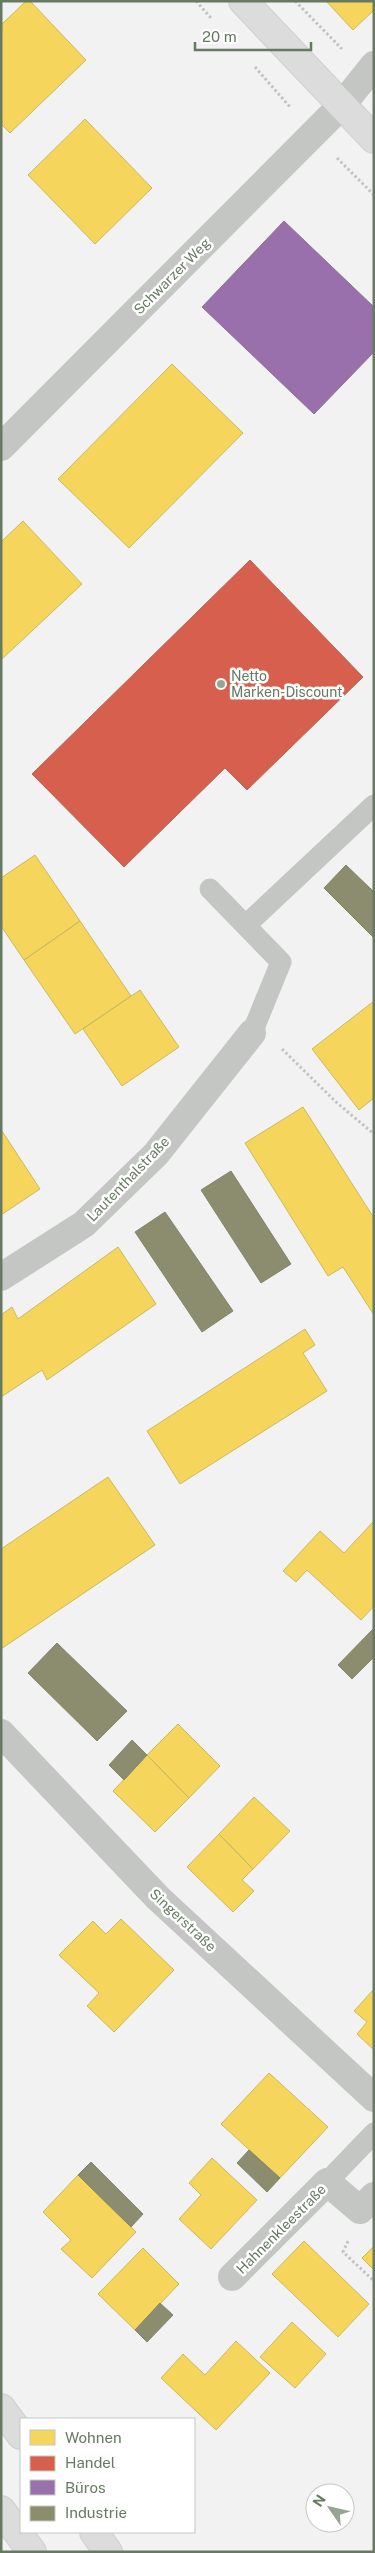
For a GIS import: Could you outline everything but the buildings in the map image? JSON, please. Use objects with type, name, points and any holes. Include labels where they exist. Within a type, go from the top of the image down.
[{"type":"main road","points":[[243,1],[374,139]]},
{"type":"main road","points":[[1,2408],[20,2434]]},
{"type":"main road","points":[[1,2510],[32,2552]]},
{"type":"main road","points":[[95,2533],[108,2552]]},
{"type":"street","name":"Schwarzer Weg","points":[[1,447],[342,105],[370,70]]},
{"type":"street","name":"Lautenthalstraße","points":[[1,1277],[91,1218],[156,1154],[252,1033]]},
{"type":"street","name":"Singerstraße","points":[[1,1733],[158,1898],[374,2098]]},
{"type":"street","name":"Hahnenkleestraße","points":[[232,2277],[328,2182],[367,2203]]},
{"type":"lane","points":[[246,925],[374,805]]},
{"type":"lane","points":[[210,889],[281,962],[252,1033]]},
{"type":"lane","points":[[328,2182],[374,2133]]},
{"type":"path","points":[[196,1],[216,23]]},
{"type":"path","points":[[295,1],[370,70]]},
{"type":"path","points":[[248,60],[313,133],[374,195]]},
{"type":"path","points":[[252,1033],[270,1037],[336,1102],[374,1134]]},
{"type":"path","points":[[367,2203],[343,2252],[374,2281]]},
{"type":"place","name":"Netto Marken-Discount","points":[[221,684]]}]
